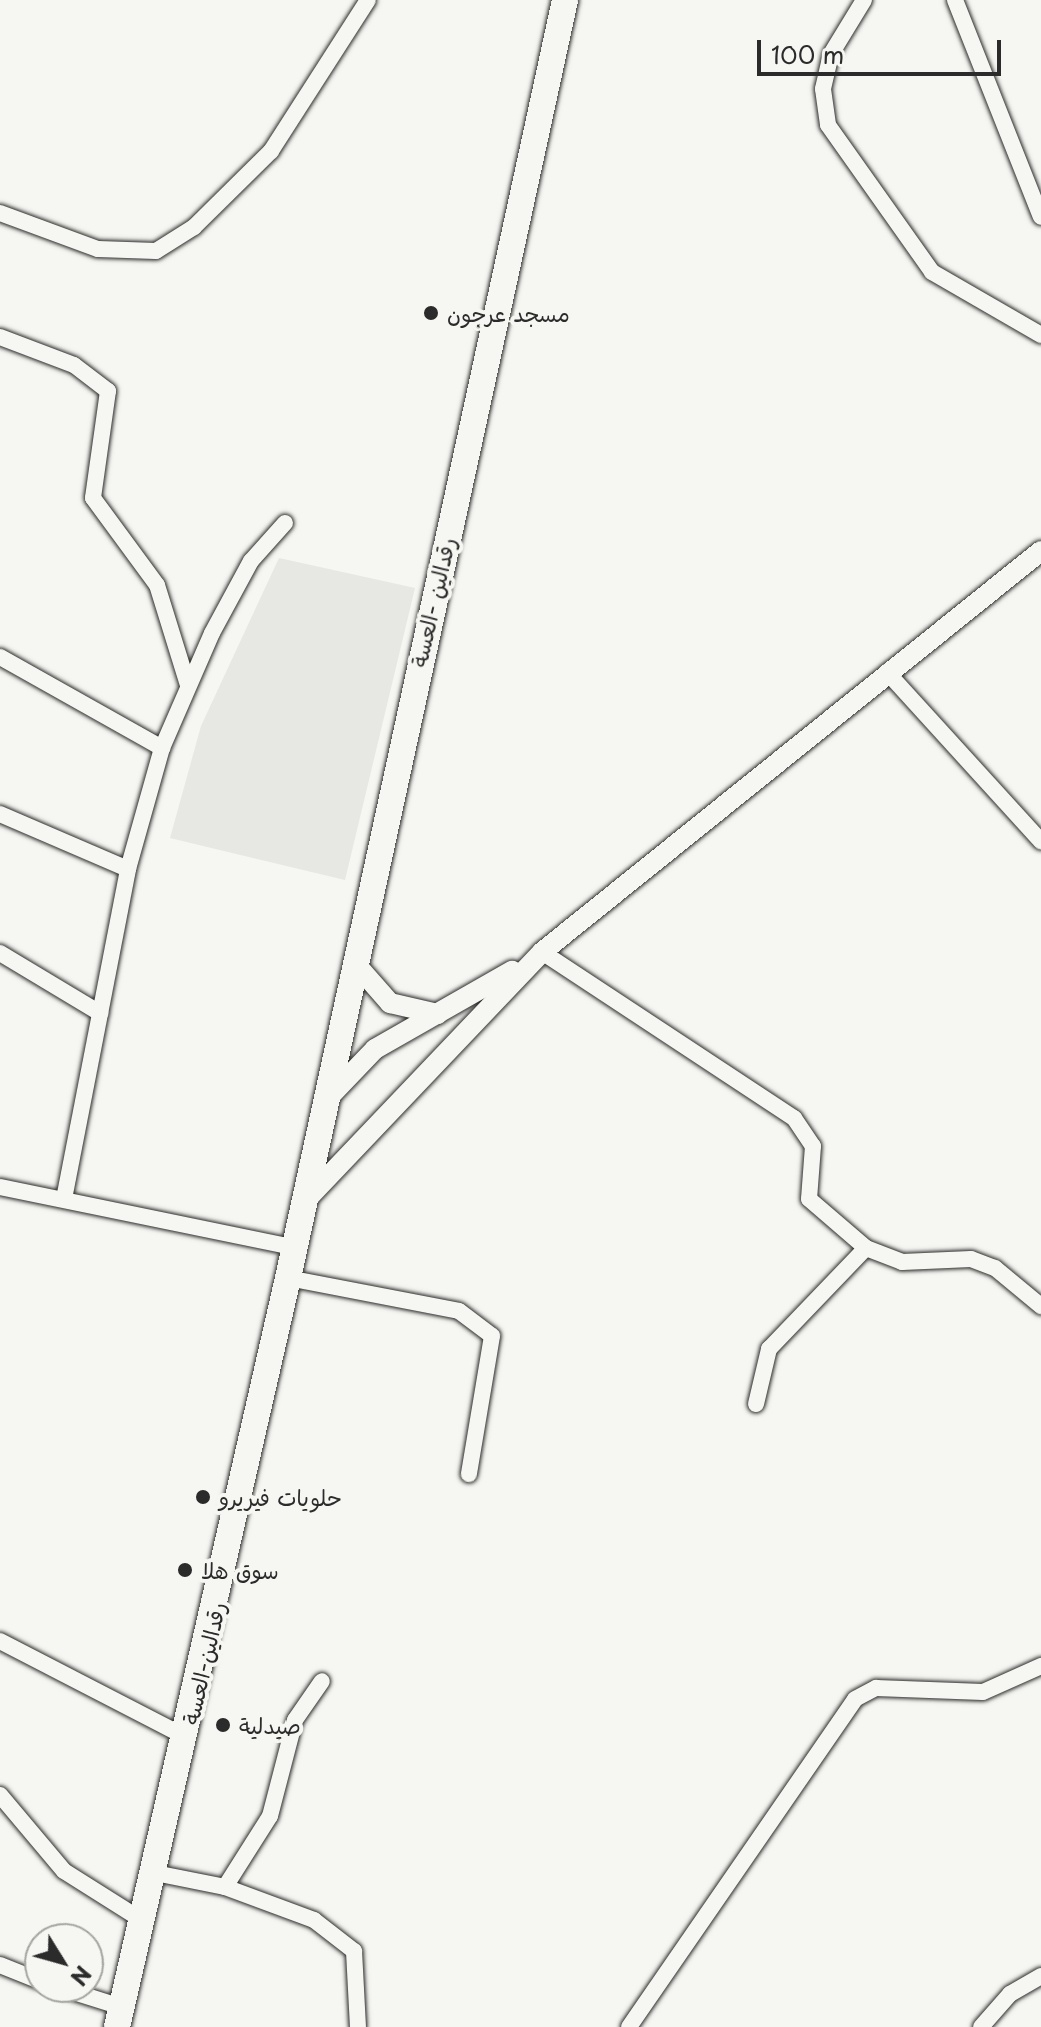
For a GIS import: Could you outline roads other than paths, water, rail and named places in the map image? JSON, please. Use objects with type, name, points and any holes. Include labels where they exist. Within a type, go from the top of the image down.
[{"type":"main road","name":"رقدالين -العسة","points":[[302,1204],[565,0]]},
{"type":"main road","name":"رقدالين-العسة","points":[[119,2017],[150,1872],[186,1737],[302,1204]]},
{"type":"street","points":[[0,213],[98,249],[156,251],[194,227],[271,151],[368,0]]},
{"type":"street","points":[[864,0],[831,54],[823,89],[828,125],[932,272],[1041,335]]},
{"type":"street","points":[[955,0],[1041,217]]},
{"type":"street","points":[[0,337],[74,365],[108,391],[93,498],[157,585],[188,685]]},
{"type":"street","points":[[64,1199],[128,869],[162,748],[188,685],[251,561],[285,523]]},
{"type":"street","points":[[302,1204],[542,952],[1041,551]]},
{"type":"street","points":[[0,657],[162,748]]},
{"type":"street","points":[[887,672],[1041,841]]},
{"type":"street","points":[[0,814],[128,869]]},
{"type":"street","points":[[323,1105],[368,1055],[542,952]]},
{"type":"street","points":[[542,952],[794,1118],[813,1146],[809,1199],[866,1248],[902,1262],[971,1259],[995,1268],[1041,1306]]},
{"type":"street","points":[[0,953],[100,1013]]},
{"type":"street","points":[[354,962],[379,996],[438,1014]]},
{"type":"street","points":[[0,1187],[293,1247]]},
{"type":"street","points":[[756,1404],[769,1349],[866,1248]]},
{"type":"street","points":[[288,1278],[459,1311],[492,1336],[469,1474]]},
{"type":"street","points":[[0,1641],[186,1737]]},
{"type":"street","points":[[629,2027],[739,1877],[843,1710],[864,1691],[983,1692],[1041,1666]]},
{"type":"street","points":[[225,1887],[270,1816],[295,1720],[322,1681]]},
{"type":"street","points":[[0,1795],[64,1871],[140,1919]]},
{"type":"street","points":[[150,1872],[225,1887],[314,1920],[354,1951],[358,2027]]},
{"type":"street","points":[[0,1965],[24,1975]]},
{"type":"street","points":[[981,2027],[1010,1994],[1041,1976]]},
{"type":"street","points":[[91,2003],[119,2017]]},
{"type":"place","name":"مسجد عرجون","points":[[431,313]]},
{"type":"place","name":"حلويات فيريرو","points":[[203,1497]]},
{"type":"place","name":"سوق هلا","points":[[185,1570]]},
{"type":"place","name":"صيدلية","points":[[223,1725]]}]
